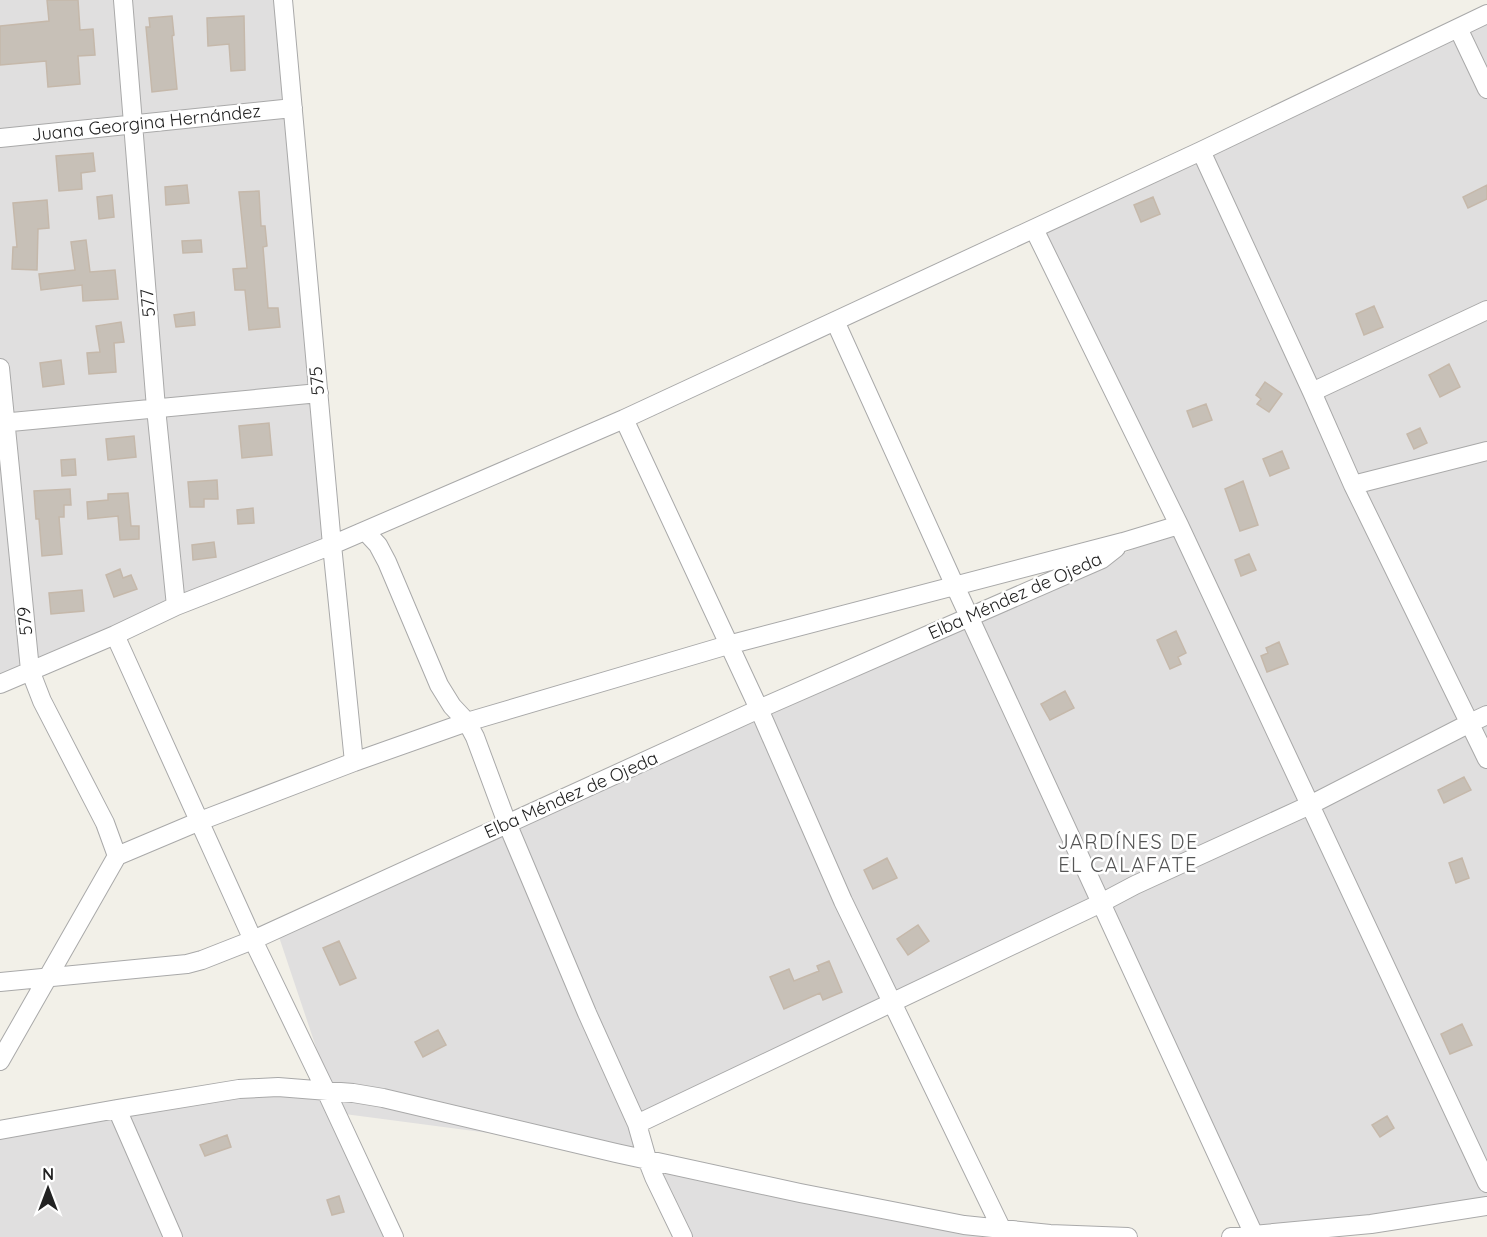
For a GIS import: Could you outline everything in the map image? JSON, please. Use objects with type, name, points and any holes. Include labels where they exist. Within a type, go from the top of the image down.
[{"type":"street","name":"577","points":[[123,0],[156,408],[176,606]]},
{"type":"street","name":"575","points":[[283,0],[332,546],[354,762]]},
{"type":"street","points":[[0,684],[176,606],[332,546],[624,419],[1201,151],[1487,14]]},
{"type":"street","points":[[1458,28],[1487,88]]},
{"type":"street","name":"Juana Georgina Hernández","points":[[0,138],[292,108]]},
{"type":"street","points":[[1201,151],[1353,485],[1487,759]]},
{"type":"street","points":[[1034,229],[1179,525],[1487,1183]]},
{"type":"street","points":[[1312,392],[1487,310]]},
{"type":"street","points":[[835,321],[1255,1236]]},
{"type":"street","name":"579","points":[[0,368],[3,423],[30,670],[42,701],[105,823],[117,856]]},
{"type":"street","points":[[3,423],[319,393]]},
{"type":"street","points":[[624,419],[759,709],[843,901],[1004,1233]]},
{"type":"street","points":[[1353,485],[1487,451]]},
{"type":"street","points":[[0,1061],[117,856],[200,821],[354,762],[467,722],[728,645],[1123,542],[1179,525]]},
{"type":"street","points":[[365,531],[378,545],[387,562],[439,685],[476,737],[507,824],[586,1013],[637,1124],[647,1159],[683,1237]]},
{"type":"street","name":"Elba Méndez de Ojeda","points":[[0,982],[187,964],[202,960],[253,940],[759,709],[1102,559],[1123,542]]},
{"type":"street","points":[[115,635],[253,940],[394,1237]]},
{"type":"street","points":[[637,1124],[1135,885],[1310,805],[1487,715]]},
{"type":"street","points":[[0,1130],[239,1089],[326,1090],[383,1098],[800,1193],[1004,1233],[1128,1237]]},
{"type":"street","points":[[117,1109],[173,1237]]},
{"type":"street","points":[[1232,1237],[1371,1224],[1487,1206]]},
{"type":"shaded area","points":[[0,0],[283,0],[332,545],[0,684]]},
{"type":"shaded area","points":[[1487,17],[1487,1206],[1255,1236],[1100,903],[637,1124],[633,1152],[337,1113],[393,1237],[0,1237],[0,1137],[328,1083],[277,931],[1176,530],[1043,225]]},
{"type":"shaded area","points":[[647,1159],[1005,1237],[683,1237]]},
{"type":"building","points":[[47,0],[78,0],[80,30],[93,29],[95,55],[78,56],[80,84],[48,87],[46,61],[0,65],[0,26],[49,21]]},
{"type":"building","points":[[172,16],[177,89],[152,92],[146,27],[150,27],[149,18]]},
{"type":"building","points":[[244,16],[245,70],[231,71],[229,44],[208,46],[207,18]]},
{"type":"building","points":[[93,153],[95,171],[81,173],[82,189],[59,191],[56,156]]},
{"type":"building","points":[[187,185],[189,203],[166,205],[165,187]]},
{"type":"building","points":[[1487,185],[1487,199],[1468,208],[1463,197]]},
{"type":"building","points":[[259,191],[261,226],[265,226],[267,246],[263,247],[268,308],[278,308],[280,327],[249,330],[245,290],[235,290],[233,269],[247,268],[239,192]]},
{"type":"building","points":[[112,195],[114,217],[99,219],[97,197]]},
{"type":"building","points":[[1153,197],[1160,214],[1141,222],[1134,205]]},
{"type":"building","points":[[47,200],[49,228],[38,229],[37,270],[12,269],[13,247],[17,247],[13,203]]},
{"type":"building","points":[[86,240],[90,272],[115,270],[118,299],[83,301],[82,285],[41,290],[39,274],[75,270],[71,242]]},
{"type":"building","points":[[201,240],[202,252],[183,253],[182,241]]},
{"type":"building","points":[[1374,306],[1383,327],[1364,335],[1356,314]]},
{"type":"building","points":[[194,312],[195,325],[176,327],[174,315]]},
{"type":"building","points":[[121,322],[124,342],[114,343],[116,372],[89,374],[87,353],[100,352],[96,326]]},
{"type":"building","points":[[61,360],[64,384],[43,387],[40,363]]},
{"type":"building","points":[[1449,364],[1460,387],[1440,397],[1429,375]]},
{"type":"building","points":[[1265,382],[1282,394],[1269,412],[1257,404],[1261,399],[1256,395]]},
{"type":"building","points":[[1206,404],[1212,420],[1193,427],[1187,411]]},
{"type":"building","points":[[269,423],[272,455],[242,458],[239,426]]},
{"type":"building","points":[[1420,428],[1427,443],[1414,449],[1407,434]]},
{"type":"building","points":[[134,436],[136,457],[108,460],[106,439]]},
{"type":"building","points":[[1282,451],[1289,468],[1270,476],[1263,459]]},
{"type":"building","points":[[75,459],[76,475],[62,476],[61,460]]},
{"type":"building","points":[[217,480],[218,499],[204,499],[204,507],[190,507],[188,482]]},
{"type":"building","points":[[1243,481],[1258,525],[1240,531],[1225,489]]},
{"type":"building","points":[[70,489],[71,505],[64,505],[64,517],[59,517],[62,554],[42,556],[34,491]]},
{"type":"building","points":[[128,493],[131,526],[139,526],[139,539],[120,540],[118,516],[88,519],[87,502],[108,500],[108,494]]},
{"type":"building","points":[[253,508],[254,523],[238,524],[237,510]]},
{"type":"building","points":[[214,542],[216,557],[193,560],[192,545]]},
{"type":"building","points":[[1249,554],[1256,570],[1241,576],[1235,560]]},
{"type":"building","points":[[120,569],[123,578],[131,575],[137,589],[114,597],[106,575]]},
{"type":"building","points":[[82,590],[84,611],[51,614],[49,593]]},
{"type":"building","points":[[1176,631],[1186,653],[1178,657],[1181,664],[1170,669],[1157,640]]},
{"type":"building","points":[[1279,642],[1288,664],[1267,672],[1261,656],[1268,653],[1266,648]]},
{"type":"building","points":[[1065,691],[1074,708],[1050,720],[1041,704]]},
{"type":"building","points":[[1464,777],[1471,790],[1444,803],[1438,790]]},
{"type":"building","points":[[887,858],[897,878],[873,889],[864,870]]},
{"type":"building","points":[[1462,858],[1469,878],[1456,883],[1449,863]]},
{"type":"building","points":[[918,925],[929,941],[908,955],[897,939]]},
{"type":"building","points":[[339,941],[356,978],[340,985],[323,948]]},
{"type":"building","points":[[829,961],[842,992],[823,1000],[820,993],[784,1009],[770,977],[789,969],[794,981],[819,971],[817,966]]},
{"type":"building","points":[[1462,1024],[1472,1045],[1450,1054],[1441,1034]]},
{"type":"building","points":[[438,1030],[446,1045],[423,1057],[415,1042]]},
{"type":"building","points":[[1387,1116],[1394,1128],[1380,1137],[1372,1125]]},
{"type":"building","points":[[227,1135],[231,1147],[205,1156],[200,1145]]},
{"type":"building","points":[[339,1196],[344,1212],[332,1215],[327,1200]]},
{"type":"district","name":"JARDÍNES DE EL CALAFATE","points":[[1128,854]]}]
